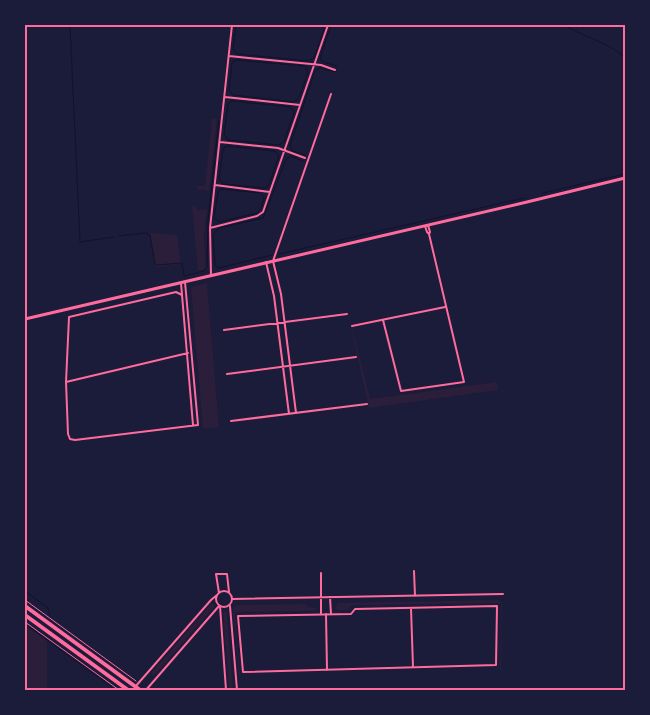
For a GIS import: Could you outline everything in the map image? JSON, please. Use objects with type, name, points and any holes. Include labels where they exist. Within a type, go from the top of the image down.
[{"type":"main road","points":[[25,319],[625,178]]},
{"type":"main road","points":[[25,606],[140,690]]},
{"type":"main road","points":[[25,615],[128,690]]},
{"type":"street","points":[[211,276],[210,228],[232,25]]},
{"type":"street","points":[[210,228],[257,216],[263,212],[328,25]]},
{"type":"street","points":[[229,56],[321,65],[335,70]]},
{"type":"street","points":[[296,413],[280,294],[273,261],[331,94]]},
{"type":"street","points":[[224,96],[300,105]]},
{"type":"street","points":[[220,142],[278,148],[305,158]]},
{"type":"street","points":[[215,185],[270,192]]},
{"type":"street","points":[[383,320],[401,391],[464,382],[430,232],[426,225]]},
{"type":"street","points":[[266,262],[274,296],[289,414]]},
{"type":"street","points":[[183,282],[182,295],[193,425]]},
{"type":"street","points":[[182,295],[176,292],[69,317],[66,382],[69,438],[72,440],[198,425],[188,307],[183,282]]},
{"type":"street","points":[[183,308],[188,307]]},
{"type":"street","points":[[352,326],[446,307]]},
{"type":"street","points":[[224,330],[347,314]]},
{"type":"street","points":[[66,382],[192,352]]},
{"type":"street","points":[[227,374],[356,357]]},
{"type":"street","points":[[190,386],[194,385]]},
{"type":"street","points":[[231,421],[367,404]]},
{"type":"street","points":[[414,570],[415,596]]},
{"type":"street","points":[[321,572],[321,614]]},
{"type":"street","points":[[226,690],[219,606],[216,601],[218,594],[216,574],[227,574],[229,592],[233,599]]},
{"type":"street","points":[[135,687],[210,600],[225,590],[229,592]]},
{"type":"street","points":[[233,599],[503,594]]},
{"type":"street","points":[[330,597],[330,614]]},
{"type":"street","points":[[233,599],[230,606],[237,690]]},
{"type":"street","points":[[219,606],[225,608],[230,606]]},
{"type":"street","points":[[146,690],[219,606]]},
{"type":"street","points":[[497,606],[496,665],[243,672],[238,616],[330,614],[350,614],[355,609],[497,606]]},
{"type":"street","points":[[412,608],[413,667]]},
{"type":"street","points":[[326,614],[328,670]]},
{"type":"path","points":[[25,600],[139,683]]},
{"type":"path","points":[[25,622],[119,690]]},
{"type":"shaded area","points":[[212,119],[217,119],[209,191],[197,189],[197,186],[205,186]]},
{"type":"shaded area","points":[[192,206],[196,206],[197,210],[207,209],[204,234],[206,267],[198,271]]},
{"type":"shaded area","points":[[150,233],[177,235],[181,264],[155,267]]},
{"type":"shaded area","points":[[207,283],[219,427],[203,429],[191,287]]},
{"type":"shaded area","points":[[343,291],[370,399],[497,382],[498,390],[369,408]]},
{"type":"shaded area","points":[[499,600],[502,603],[501,670],[501,603],[352,605],[348,610],[338,610],[335,607],[337,607],[337,603]]},
{"type":"shaded area","points":[[211,604],[214,604],[214,607],[155,675],[152,675],[151,673]]},
{"type":"shaded area","points":[[307,604],[307,607],[318,608],[315,611],[235,612],[239,677],[233,608],[236,605]]},
{"type":"shaded area","points":[[225,611],[227,613],[233,690],[229,690],[223,613]]},
{"type":"shaded area","points":[[25,625],[47,640],[47,690],[25,690]]},
{"type":"waterway","points":[[70,25],[80,242],[114,237]]},
{"type":"waterway","points":[[236,25],[233,49],[237,54],[308,61],[314,58],[324,29],[321,25]]},
{"type":"waterway","points":[[331,25],[320,58],[323,62],[337,66]]},
{"type":"waterway","points":[[564,25],[619,52],[625,58]]},
{"type":"waterway","points":[[236,60],[305,66],[308,72],[299,98],[293,102],[233,95],[229,90],[232,63],[236,60]]},
{"type":"waterway","points":[[305,155],[293,151],[290,145],[315,71],[320,68],[335,72]]},
{"type":"waterway","points":[[232,101],[291,107],[294,113],[284,142],[279,145],[228,140],[224,134],[228,104],[232,101]]},
{"type":"waterway","points":[[119,236],[145,233],[150,235],[155,264],[182,263],[184,276],[204,271],[207,267],[208,219],[219,121]]},
{"type":"waterway","points":[[227,146],[275,151],[279,156],[269,185],[265,188],[223,184],[219,179],[223,149],[227,146]]},
{"type":"waterway","points":[[272,255],[219,268],[215,265],[213,235],[219,228],[263,218],[286,159],[291,156],[303,161]]},
{"type":"waterway","points":[[543,193],[625,174]]},
{"type":"waterway","points":[[222,189],[260,193],[264,198],[261,209],[257,213],[219,222],[214,218],[218,192],[222,189]]},
{"type":"waterway","points":[[279,254],[524,198]]},
{"type":"waterway","points":[[25,591],[48,608],[50,617]]},
{"type":"waterway","points":[[25,624],[116,690]]}]
